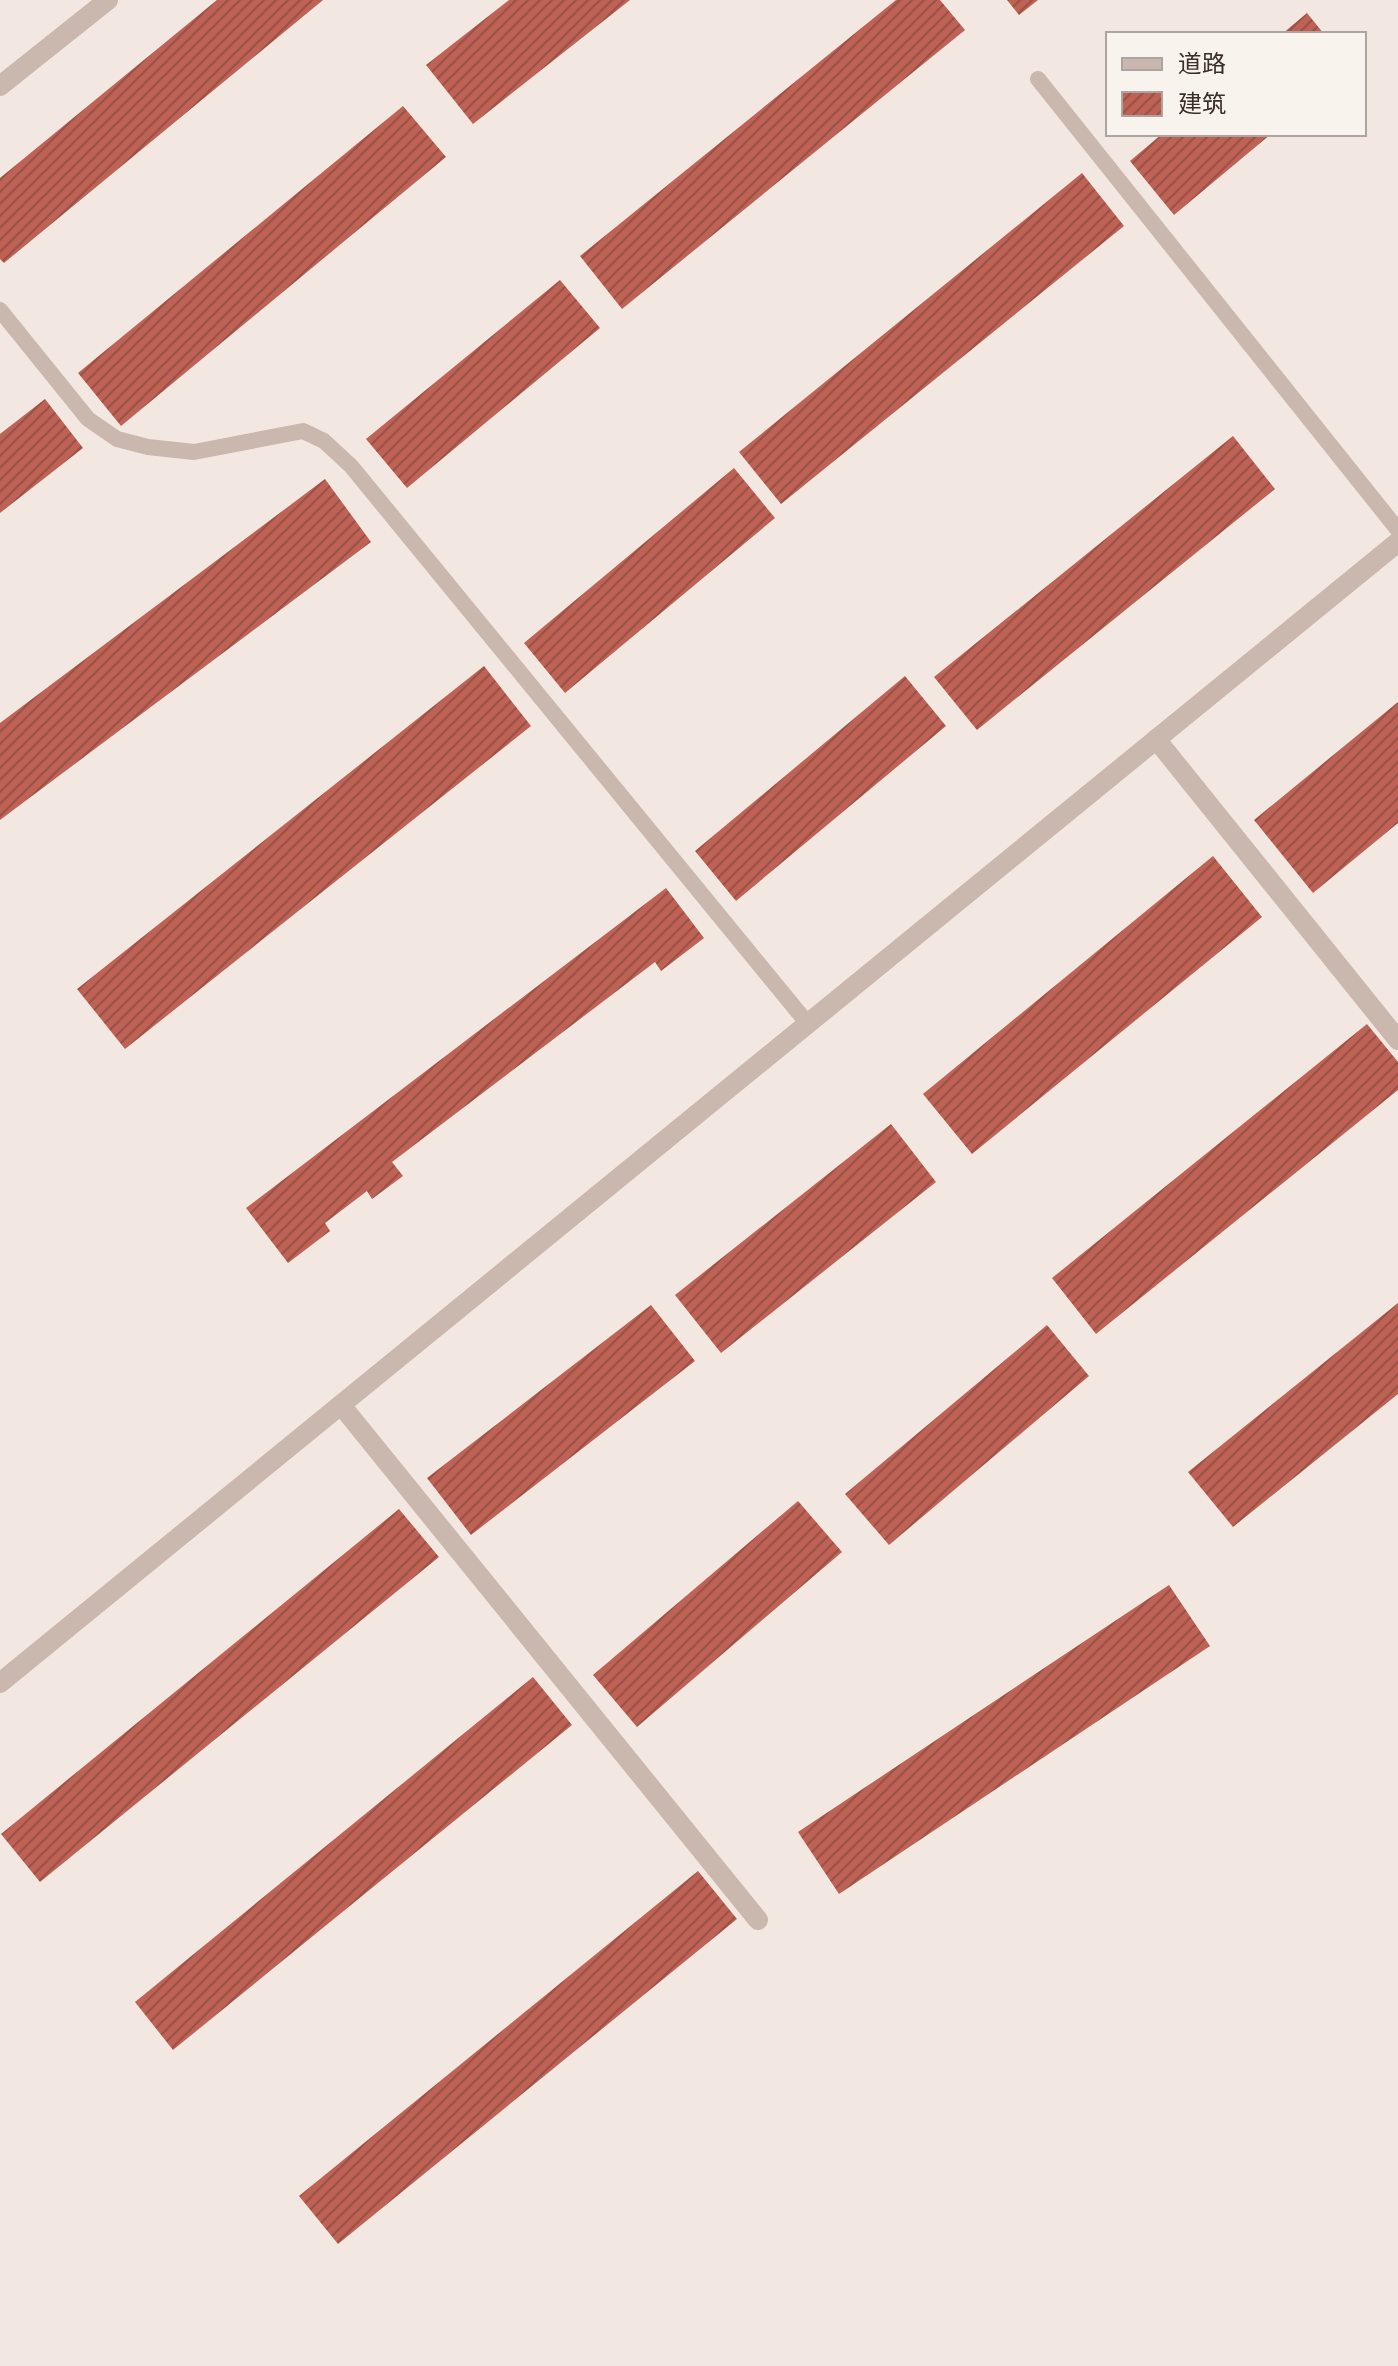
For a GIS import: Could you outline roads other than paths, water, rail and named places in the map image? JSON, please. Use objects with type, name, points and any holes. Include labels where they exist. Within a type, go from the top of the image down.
[{"type":"street","points":[[0,86],[108,0]]},
{"type":"street","points":[[0,1683],[1398,542]]},
{"type":"street","points":[[1156,739],[1398,1040]]},
{"type":"street","points":[[341,1405],[758,1920]]},
{"type":"lane","points":[[1038,79],[1398,530]]},
{"type":"lane","points":[[0,310],[88,419],[117,439],[148,447],[194,452],[303,431],[324,441],[361,478],[808,1024]]}]
